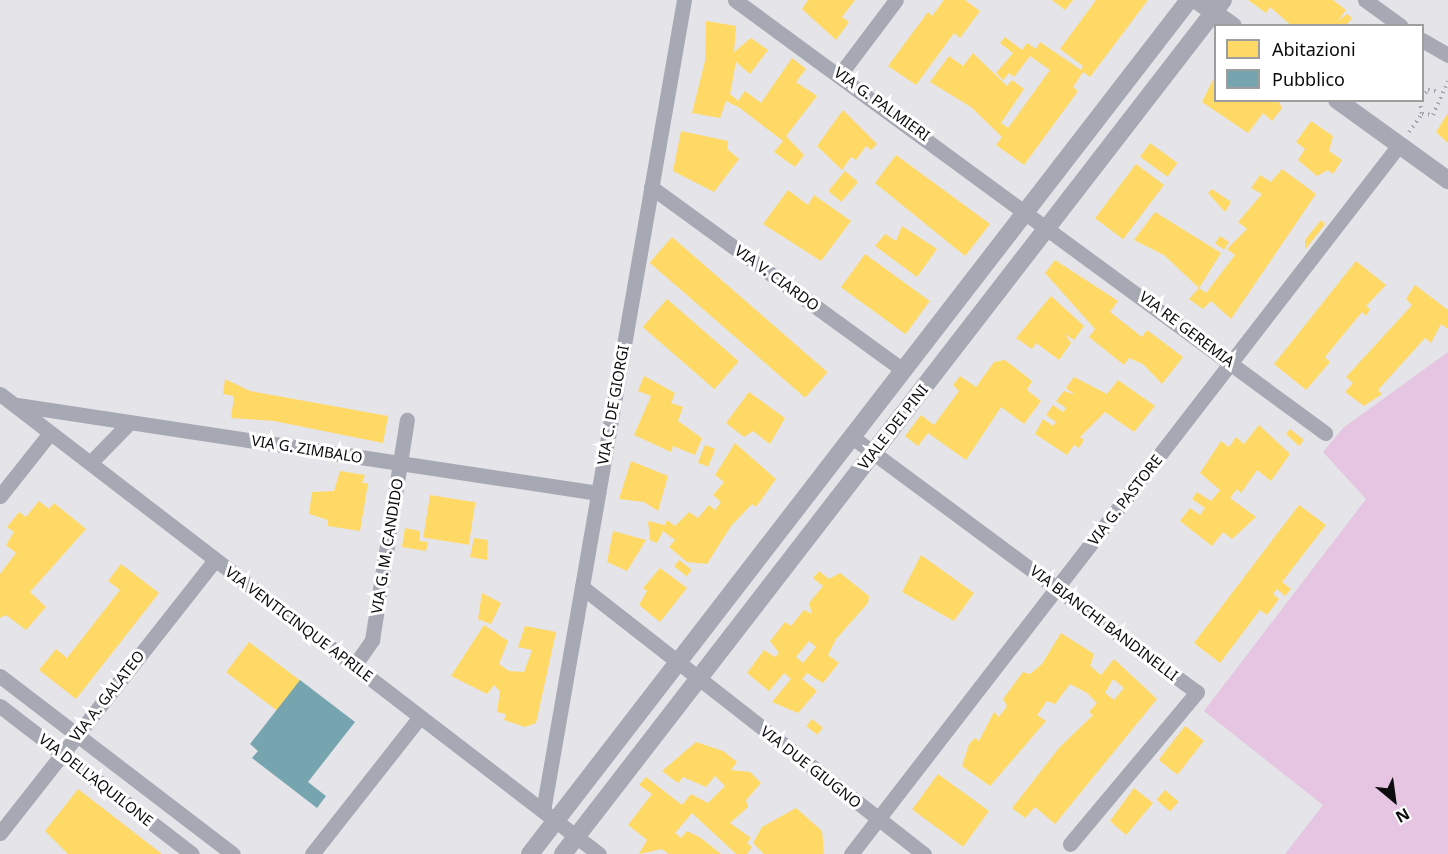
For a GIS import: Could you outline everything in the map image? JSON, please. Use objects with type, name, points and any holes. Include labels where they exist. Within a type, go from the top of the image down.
[{"type":"street","name":"VIA C. DE GIORGI","points":[[549,816],[582,587],[684,0]]},
{"type":"street","name":"VIA G. PALMIERI","points":[[735,0],[841,73],[1048,225]]},
{"type":"street","points":[[841,73],[896,0]]},
{"type":"street","name":"VIALE DEI PINI","points":[[530,854],[549,816],[677,664],[1189,0]]},
{"type":"street","points":[[1196,0],[1219,6],[1232,24]]},
{"type":"street","points":[[1365,0],[1398,24]]},
{"type":"street","name":"VIALE DEI PINI","points":[[563,854],[1219,6]]},
{"type":"street","points":[[1424,41],[1448,55]]},
{"type":"street","points":[[1340,102],[1448,180]]},
{"type":"street","name":"VIA G. PASTORE","points":[[851,854],[1399,145]]},
{"type":"street","name":"VIA V. CIARDO","points":[[651,187],[903,370]]},
{"type":"street","name":"VIA RE GEREMIA","points":[[1048,225],[1325,433]]},
{"type":"street","name":"VIA VENTICINQUE APRILE","points":[[0,394],[599,854]]},
{"type":"street","name":"VIA G. ZIMBALO","points":[[15,405],[598,494]]},
{"type":"street","name":"VIA G. M. CANDIDO","points":[[354,666],[372,640],[407,420]]},
{"type":"street","points":[[90,463],[130,422]]},
{"type":"street","points":[[0,496],[50,433]]},
{"type":"street","name":"VIA BIANCHI BANDINELLI","points":[[852,437],[1197,693],[1070,844]]},
{"type":"street","name":"VIA A. GALATEO","points":[[0,832],[215,560]]},
{"type":"street","name":"VIA DUE GIUGNO","points":[[582,587],[677,664],[924,854]]},
{"type":"street","name":"VIA DELL'AQUILONE","points":[[0,676],[233,854]]},
{"type":"street","name":"VIA DELL'AQUILONE","points":[[0,706],[192,854]]},
{"type":"street","points":[[312,854],[420,717]]},
{"type":"path","points":[[1440,92],[1448,81]]},
{"type":"path","points":[[1424,95],[1428,90],[1440,92]]},
{"type":"path","points":[[1422,114],[1433,115],[1444,100],[1440,92]]},
{"type":"path","points":[[1399,145],[1422,114],[1421,102]]},
{"type":"shaded area","points":[[1448,352],[1448,854],[1285,854],[1323,805],[1204,711],[1366,499],[1323,452],[1343,428]]},
{"type":"building: Abitazioni","points":[[808,0],[855,0],[842,17],[849,22],[836,40],[802,9]]},
{"type":"building: Abitazioni","points":[[944,0],[965,0],[980,11],[960,38],[954,33],[916,85],[888,66],[928,12],[932,16]]},
{"type":"building: Abitazioni","points":[[1052,0],[1073,0],[1065,10]]},
{"type":"building: Abitazioni","points":[[1096,0],[1148,0],[1090,77],[1083,72],[1073,87],[1078,91],[1024,165],[996,145],[1002,137],[971,107],[930,82],[949,56],[963,66],[973,53],[1007,86],[1012,80],[1024,89],[1001,123],[1008,128],[1050,70],[1030,56],[1014,77],[1009,73],[1003,80],[996,73],[1013,53],[1000,43],[1005,37],[1022,50],[1027,43],[1036,49],[1040,42],[1081,70],[1083,66],[1060,49]]},
{"type":"building: Abitazioni","points":[[1248,0],[1333,0],[1346,10],[1338,21],[1347,14],[1352,18],[1348,24],[1290,24],[1270,7],[1266,13]]},
{"type":"building: Abitazioni","points":[[706,21],[736,26],[734,52],[751,38],[768,50],[750,74],[736,62],[730,94],[738,101],[745,91],[761,103],[792,58],[806,69],[796,82],[817,96],[786,136],[804,155],[795,167],[774,152],[783,141],[740,108],[726,101],[720,118],[692,113],[705,61]]},
{"type":"building: Abitazioni","points":[[1214,78],[1214,102],[1279,102],[1282,108],[1272,121],[1263,113],[1248,133],[1202,102]]},
{"type":"building: Abitazioni","points":[[843,110],[877,144],[871,150],[866,146],[856,160],[851,157],[842,170],[817,146]]},
{"type":"building: Abitazioni","points":[[1448,113],[1448,143],[1436,132]]},
{"type":"building: Abitazioni","points":[[1311,121],[1333,136],[1329,151],[1342,160],[1333,174],[1328,170],[1317,176],[1298,160],[1305,149],[1296,142]]},
{"type":"building: Abitazioni","points":[[681,131],[728,141],[727,149],[739,159],[714,192],[673,171]]},
{"type":"building: Abitazioni","points":[[1150,143],[1178,163],[1168,177],[1140,157]]},
{"type":"building: Abitazioni","points":[[896,155],[990,224],[965,256],[875,183]]},
{"type":"building: Abitazioni","points":[[1136,164],[1164,185],[1123,239],[1095,218]]},
{"type":"building: Abitazioni","points":[[1282,169],[1316,194],[1231,319],[1211,301],[1203,309],[1189,299],[1199,288],[1206,293],[1235,255],[1227,249],[1247,229],[1238,222],[1262,194],[1251,188],[1260,175],[1271,182]]},
{"type":"building: Abitazioni","points":[[845,171],[858,182],[841,202],[828,191]]},
{"type":"building: Abitazioni","points":[[1212,189],[1231,202],[1225,212],[1208,193]]},
{"type":"building: Abitazioni","points":[[788,190],[808,205],[814,195],[851,221],[821,261],[763,224]]},
{"type":"building: Abitazioni","points":[[1155,212],[1221,253],[1199,288],[1164,255],[1134,240]]},
{"type":"building: Abitazioni","points":[[1321,220],[1325,224],[1305,250],[1305,240]]},
{"type":"building: Abitazioni","points":[[902,226],[937,249],[917,277],[875,246],[885,234],[896,241]]},
{"type":"building: Abitazioni","points":[[1220,236],[1229,242],[1224,250],[1215,243]]},
{"type":"building: Abitazioni","points":[[672,237],[827,372],[805,398],[650,263]]},
{"type":"building: Abitazioni","points":[[865,254],[930,301],[906,334],[841,287]]},
{"type":"building: Abitazioni","points":[[1055,260],[1118,301],[1110,312],[1142,337],[1147,330],[1183,357],[1162,384],[1143,364],[1129,358],[1124,365],[1089,337],[1095,329],[1045,273]]},
{"type":"building: Abitazioni","points":[[1356,261],[1386,285],[1366,306],[1370,309],[1366,316],[1362,312],[1325,357],[1330,362],[1306,390],[1274,364]]},
{"type":"building: Abitazioni","points":[[1415,285],[1448,310],[1448,329],[1441,324],[1431,343],[1425,338],[1378,390],[1382,394],[1364,406],[1345,392],[1353,383],[1346,377],[1412,305],[1406,299]]},
{"type":"building: Abitazioni","points":[[1051,296],[1084,326],[1074,340],[1065,334],[1071,343],[1059,360],[1036,343],[1032,349],[1016,338]]},
{"type":"building: Abitazioni","points":[[667,299],[739,361],[714,389],[643,327]]},
{"type":"building: Abitazioni","points":[[1005,360],[1032,381],[1027,390],[1041,401],[1024,424],[1001,407],[966,460],[928,433],[918,446],[905,436],[921,415],[934,425],[959,391],[953,385],[960,376],[976,387],[994,362]]},
{"type":"building: Abitazioni","points":[[644,376],[675,393],[671,403],[683,407],[678,421],[702,438],[695,455],[673,446],[671,452],[634,435],[651,396],[638,391]]},
{"type":"building: Abitazioni","points":[[1074,377],[1107,394],[1118,380],[1155,406],[1134,432],[1105,412],[1080,437],[1084,440],[1079,448],[1074,445],[1067,455],[1035,434],[1043,419],[1053,426],[1056,422],[1046,415],[1053,405],[1063,412],[1066,408],[1056,401],[1064,391],[1075,395],[1066,388]]},
{"type":"building: Abitazioni","points":[[225,379],[250,391],[388,416],[383,443],[274,421],[231,418],[234,396],[223,394]]},
{"type":"building: Abitazioni","points":[[749,392],[785,418],[770,444],[753,431],[744,437],[726,423]]},
{"type":"building: Abitazioni","points":[[1259,425],[1290,454],[1271,481],[1257,470],[1241,493],[1237,489],[1230,498],[1256,517],[1232,539],[1223,532],[1212,546],[1180,521],[1190,508],[1200,515],[1205,508],[1192,499],[1197,492],[1211,501],[1220,490],[1200,473],[1221,441],[1229,447],[1236,437],[1244,444]]},
{"type":"building: Abitazioni","points":[[1290,429],[1304,440],[1299,446],[1286,434]]},
{"type":"building: Abitazioni","points":[[735,443],[776,479],[756,507],[752,504],[731,526],[707,564],[687,562],[669,547],[675,540],[663,531],[657,543],[650,540],[648,521],[665,525],[667,520],[675,526],[689,512],[698,518],[709,505],[715,510],[721,502],[713,495],[724,482],[715,475]]},
{"type":"building: Abitazioni","points":[[705,445],[715,449],[708,467],[698,463]]},
{"type":"building: Abitazioni","points":[[631,461],[668,476],[658,511],[644,502],[619,499]]},
{"type":"building: Abitazioni","points":[[340,471],[365,475],[362,483],[368,483],[360,531],[328,526],[328,520],[309,514],[312,492],[334,491]]},
{"type":"building: Abitazioni","points":[[430,495],[475,502],[469,545],[423,537]]},
{"type":"building: Abitazioni","points":[[39,501],[49,509],[54,503],[86,529],[30,592],[46,607],[26,630],[6,615],[0,618],[0,574],[16,553],[6,545],[14,532],[7,527],[19,512],[26,517]]},
{"type":"building: Abitazioni","points":[[1299,505],[1326,525],[1282,582],[1291,589],[1285,596],[1277,589],[1273,594],[1279,599],[1267,615],[1260,610],[1220,663],[1194,643]]},
{"type":"building: Abitazioni","points":[[405,528],[420,531],[419,541],[428,542],[426,551],[402,547]]},
{"type":"building: Abitazioni","points":[[613,531],[646,540],[627,571],[607,562]]},
{"type":"building: Abitazioni","points":[[474,538],[488,540],[487,560],[470,557]]},
{"type":"building: Abitazioni","points":[[921,555],[974,593],[954,621],[902,592]]},
{"type":"building: Abitazioni","points":[[679,560],[692,570],[687,576],[674,566]]},
{"type":"building: Abitazioni","points":[[121,564],[159,593],[76,699],[39,670],[56,649],[67,658],[120,590],[108,581]]},
{"type":"building: Abitazioni","points":[[660,568],[687,588],[660,622],[639,605],[647,591],[643,588]]},
{"type":"building: Abitazioni","points":[[819,571],[829,579],[840,573],[869,596],[868,603],[836,639],[828,655],[839,663],[823,683],[807,673],[802,679],[817,691],[798,713],[772,702],[791,679],[784,673],[769,691],[747,673],[764,650],[775,657],[779,653],[770,641],[785,622],[791,626],[804,610],[812,614],[809,603],[823,586],[813,578]],"holes":[[[809,641],[816,647],[803,663],[796,657]]]},
{"type":"building: Abitazioni","points":[[482,593],[501,603],[491,624],[478,619]]},
{"type":"building: Abitazioni","points":[[484,625],[508,641],[499,664],[509,671],[524,672],[532,650],[518,647],[525,626],[556,632],[536,723],[525,727],[504,720],[506,714],[497,712],[500,691],[494,685],[487,694],[451,676]]},
{"type":"building: Abitazioni","points":[[1061,633],[1094,654],[1090,666],[1101,675],[1114,659],[1157,699],[1055,824],[1035,807],[1025,818],[1012,808],[1059,748],[1093,715],[1089,712],[1097,703],[1087,693],[1070,684],[1055,704],[1047,701],[1037,715],[1046,721],[990,786],[962,766],[969,744],[975,738],[979,741],[994,712],[999,717],[1007,706],[1003,699],[1023,672],[1030,674],[1042,664]],"holes":[[[1113,679],[1124,688],[1114,700],[1105,693]]]},
{"type":"building: Abitazioni","points":[[249,642],[300,681],[277,711],[226,672]]},
{"type":"building: Abitazioni","points":[[812,719],[823,728],[817,735],[806,726]]},
{"type":"building: Abitazioni","points":[[1185,726],[1204,741],[1177,775],[1159,760]]},
{"type":"building: Abitazioni","points":[[696,742],[723,751],[737,762],[731,770],[750,772],[761,783],[746,800],[748,807],[730,823],[751,838],[747,843],[752,847],[747,854],[736,854],[692,813],[675,833],[681,838],[687,831],[701,838],[721,854],[669,854],[662,849],[639,854],[647,840],[628,825],[652,794],[639,785],[646,777],[682,805],[691,794],[708,803],[725,786],[715,776],[706,787],[683,777],[678,783],[662,771]]},
{"type":"building: Abitazioni","points":[[938,774],[989,811],[963,847],[912,810]]},
{"type":"building: Abitazioni","points":[[1134,788],[1153,803],[1126,835],[1110,821]]},
{"type":"building: Abitazioni","points":[[78,789],[162,854],[68,854],[45,831]]},
{"type":"building: Abitazioni","points":[[1165,790],[1179,802],[1170,812],[1156,800]]},
{"type":"building: Abitazioni","points":[[796,808],[822,831],[824,854],[764,854],[753,843],[762,827]]},
{"type":"building: Pubblico","points":[[300,680],[355,722],[308,782],[326,796],[317,808],[252,758],[258,751],[250,744]]}]
